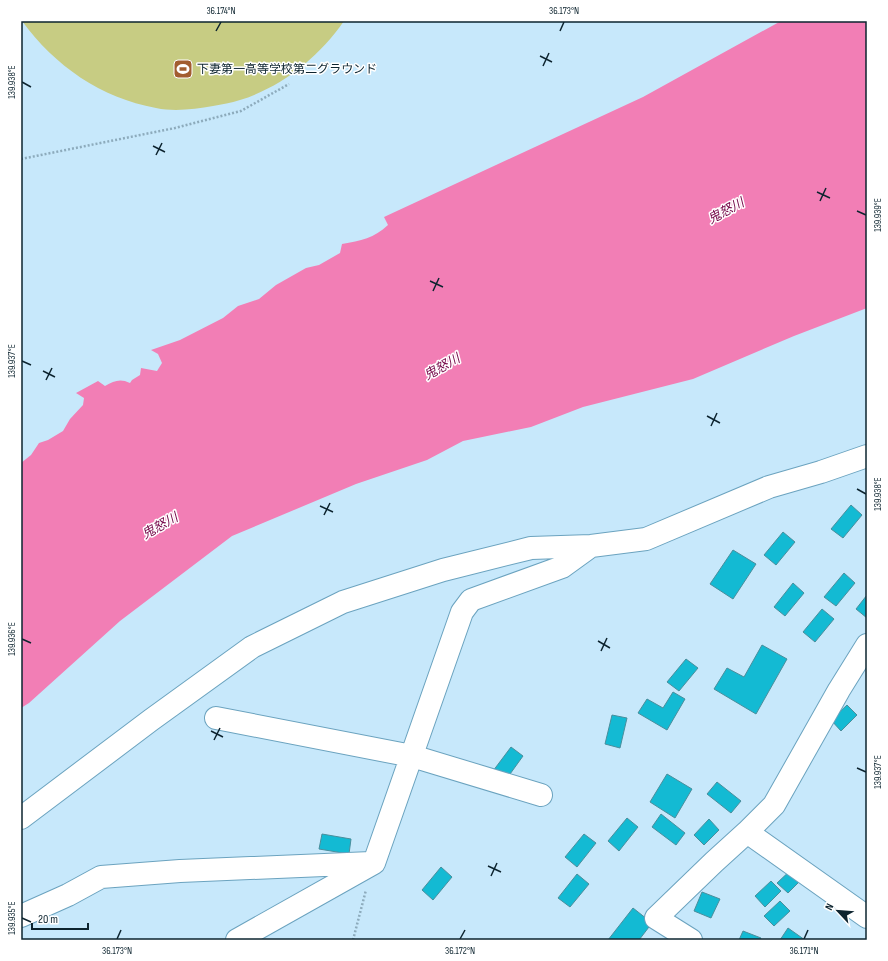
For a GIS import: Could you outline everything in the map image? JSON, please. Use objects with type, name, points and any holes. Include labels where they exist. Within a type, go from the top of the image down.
[{"type":"street","points":[[21,818],[151,720],[252,647],[343,602],[443,570],[531,548],[591,546],[646,539],[769,487],[821,472],[867,456]]},
{"type":"street","points":[[821,472],[867,470]]},
{"type":"street","points":[[237,940],[374,863],[462,612],[471,600],[562,566],[591,546]]},
{"type":"street","points":[[691,940],[656,918],[774,805],[839,690],[867,645]]},
{"type":"street","points":[[216,718],[412,756],[541,795]]},
{"type":"street","points":[[747,832],[867,917]]},
{"type":"street","points":[[21,916],[68,895],[101,877],[180,871],[374,863]]},
{"type":"path","points":[[21,159],[175,128],[241,111],[289,84]]},
{"type":"path","points":[[353,940],[374,863]]},
{"type":"green space","name":"下妻第一高等学校第二グラウンド","points":[[22,21],[344,21],[323,47],[285,79],[256,94],[240,100],[213,106],[178,110],[156,108],[136,103],[116,97],[98,88],[64,66],[35,37]]},
{"type":"water","name":"鬼怒川","points":[[781,21],[867,21],[867,308],[794,336],[693,379],[583,407],[531,427],[463,441],[427,460],[356,484],[232,536],[120,621],[29,703],[21,708],[21,463],[31,455],[39,443],[48,440],[63,431],[70,419],[83,405],[84,398],[76,393],[98,381],[105,386],[117,381],[130,383],[140,375],[141,368],[157,371],[162,363],[158,354],[151,350],[180,340],[223,318],[238,306],[259,299],[276,285],[306,268],[319,265],[340,253],[342,244],[361,240],[378,233],[388,225],[384,217],[643,97]]},
{"type":"building","points":[[851,505],[862,515],[843,538],[831,529]]},
{"type":"building","points":[[783,532],[795,542],[776,565],[764,555]]},
{"type":"building","points":[[733,550],[756,564],[733,599],[710,584]]},
{"type":"building","points":[[844,573],[855,583],[836,606],[824,597]]},
{"type":"building","points":[[793,583],[804,593],[785,616],[774,607]]},
{"type":"building","points":[[867,595],[867,618],[856,609]]},
{"type":"building","points":[[822,609],[834,619],[815,642],[803,632]]},
{"type":"building","points":[[762,645],[787,659],[756,714],[714,689],[727,668],[744,677]]},
{"type":"building","points":[[686,659],[698,668],[679,691],[667,682]]},
{"type":"building","points":[[673,692],[685,699],[667,730],[638,713],[647,699],[663,708]]},
{"type":"building","points":[[847,705],[857,715],[841,731],[831,720]]},
{"type":"building","points":[[612,715],[627,718],[620,748],[605,744]]},
{"type":"building","points":[[511,747],[523,756],[505,781],[493,771]]},
{"type":"building","points":[[667,774],[692,789],[675,818],[650,802]]},
{"type":"building","points":[[717,782],[741,801],[731,813],[707,794]]},
{"type":"building","points":[[661,814],[685,833],[676,845],[652,827]]},
{"type":"building","points":[[627,818],[638,827],[619,851],[608,841]]},
{"type":"building","points":[[709,819],[719,830],[704,845],[694,835]]},
{"type":"building","points":[[322,834],[351,839],[349,854],[319,849]]},
{"type":"building","points":[[584,834],[596,843],[577,867],[565,857]]},
{"type":"building","points":[[441,867],[452,877],[433,900],[422,890]]},
{"type":"building","points":[[793,868],[803,878],[788,893],[777,883]]},
{"type":"building","points":[[577,874],[589,884],[570,907],[558,898]]},
{"type":"building","points":[[771,881],[781,891],[765,907],[755,896]]},
{"type":"building","points":[[702,892],[720,899],[711,918],[694,911]]},
{"type":"building","points":[[780,901],[790,911],[774,926],[764,916]]},
{"type":"building","points":[[633,908],[652,923],[639,940],[608,940]]},
{"type":"building","points":[[788,928],[805,940],[780,940]]},
{"type":"building","points":[[743,931],[761,938],[760,940],[739,940]]},
{"type":"place","name":"下妻第一高等学校第二グラウンド","points":[[183,69]]}]
